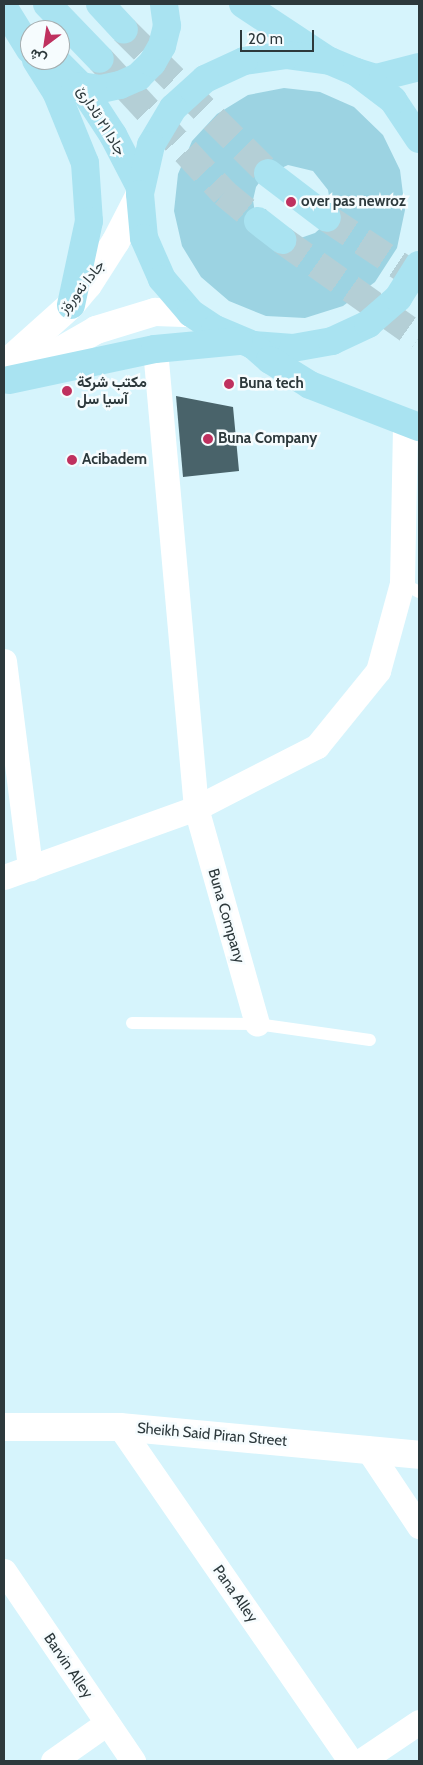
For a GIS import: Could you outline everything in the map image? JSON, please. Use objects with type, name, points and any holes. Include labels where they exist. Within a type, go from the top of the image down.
[{"type":"main road","points":[[47,4],[100,59]]},
{"type":"main road","points":[[100,4],[124,30]]},
{"type":"main road","points":[[81,86],[101,89],[120,85],[138,76],[152,63],[162,46],[167,26],[164,4]]},
{"type":"main road","points":[[243,4],[330,61],[356,72],[376,78],[419,67]]},
{"type":"main road","points":[[4,7],[20,24]]},
{"type":"main road","points":[[4,7],[20,33]]},
{"type":"main road","points":[[330,61],[287,55],[244,61],[205,79],[168,116],[151,145],[140,191],[144,238],[162,279],[191,312],[214,329],[247,343],[270,360],[310,384],[412,424]]},
{"type":"main road","points":[[42,70],[57,94],[85,163],[89,221],[71,305]]},
{"type":"main road","name":"جادا ٢١ ئادارێ","points":[[65,70],[81,86],[113,135],[140,191]]},
{"type":"main road","points":[[356,72],[393,100],[419,140]]},
{"type":"main road","points":[[268,173],[327,218]]},
{"type":"main road","points":[[258,221],[282,240]]},
{"type":"main road","points":[[6,375],[155,349],[247,343],[293,348],[332,341],[368,324],[398,298],[419,266]]},
{"type":"street","name":"جادا نەورۆز","points":[[6,375],[71,305],[103,263],[140,191]]},
{"type":"street","points":[[6,375],[96,330],[155,312],[191,312]]},
{"type":"street","name":"Buna Company","points":[[155,349],[196,808],[257,1024]]},
{"type":"street","points":[[4,877],[196,808],[317,746],[378,671],[411,588],[412,424]]},
{"type":"street","points":[[4,661],[30,868]]},
{"type":"street","name":"Sheikh Said Piran Street","points":[[4,1427],[120,1427],[367,1448],[419,1455]]},
{"type":"street","name":"Pana Alley","points":[[120,1427],[350,1761]]},
{"type":"street","points":[[367,1448],[419,1526]]},
{"type":"street","name":"Barvin Alley","points":[[4,1571],[133,1761]]},
{"type":"street","points":[[362,1761],[419,1722]]},
{"type":"street","points":[[53,1761],[107,1724]]},
{"type":"lane","points":[[132,1023],[257,1024],[370,1040]]},
{"type":"shaded area","points":[[284,88],[320,92],[354,107],[383,135],[400,170],[405,210],[397,248],[375,282],[343,306],[305,318],[266,316],[229,301],[201,277],[182,246],[174,211],[178,174],[192,141],[217,114],[248,95]],"holes":[[[288,165],[313,171],[328,190],[330,202],[324,225],[315,233],[292,241],[255,213],[253,200],[256,187],[264,176]]]},
{"type":"building","name":"Buna Company","points":[[176,396],[233,407],[239,471],[183,477]]},
{"type":"tunnel","points":[[124,30],[268,173]]},
{"type":"tunnel","points":[[100,59],[224,193],[258,221]]},
{"type":"tunnel","points":[[327,218],[419,279]]},
{"type":"tunnel","points":[[282,240],[419,337]]},
{"type":"place","name":"over pas newroz","points":[[291,202]]},
{"type":"place","name":"Buna tech","points":[[229,384]]},
{"type":"place","name":"مكتب شركة آسيا سل","points":[[67,391]]},
{"type":"place","name":"Buna Company","points":[[208,439]]},
{"type":"place","name":"Acibadem","points":[[72,460]]}]
